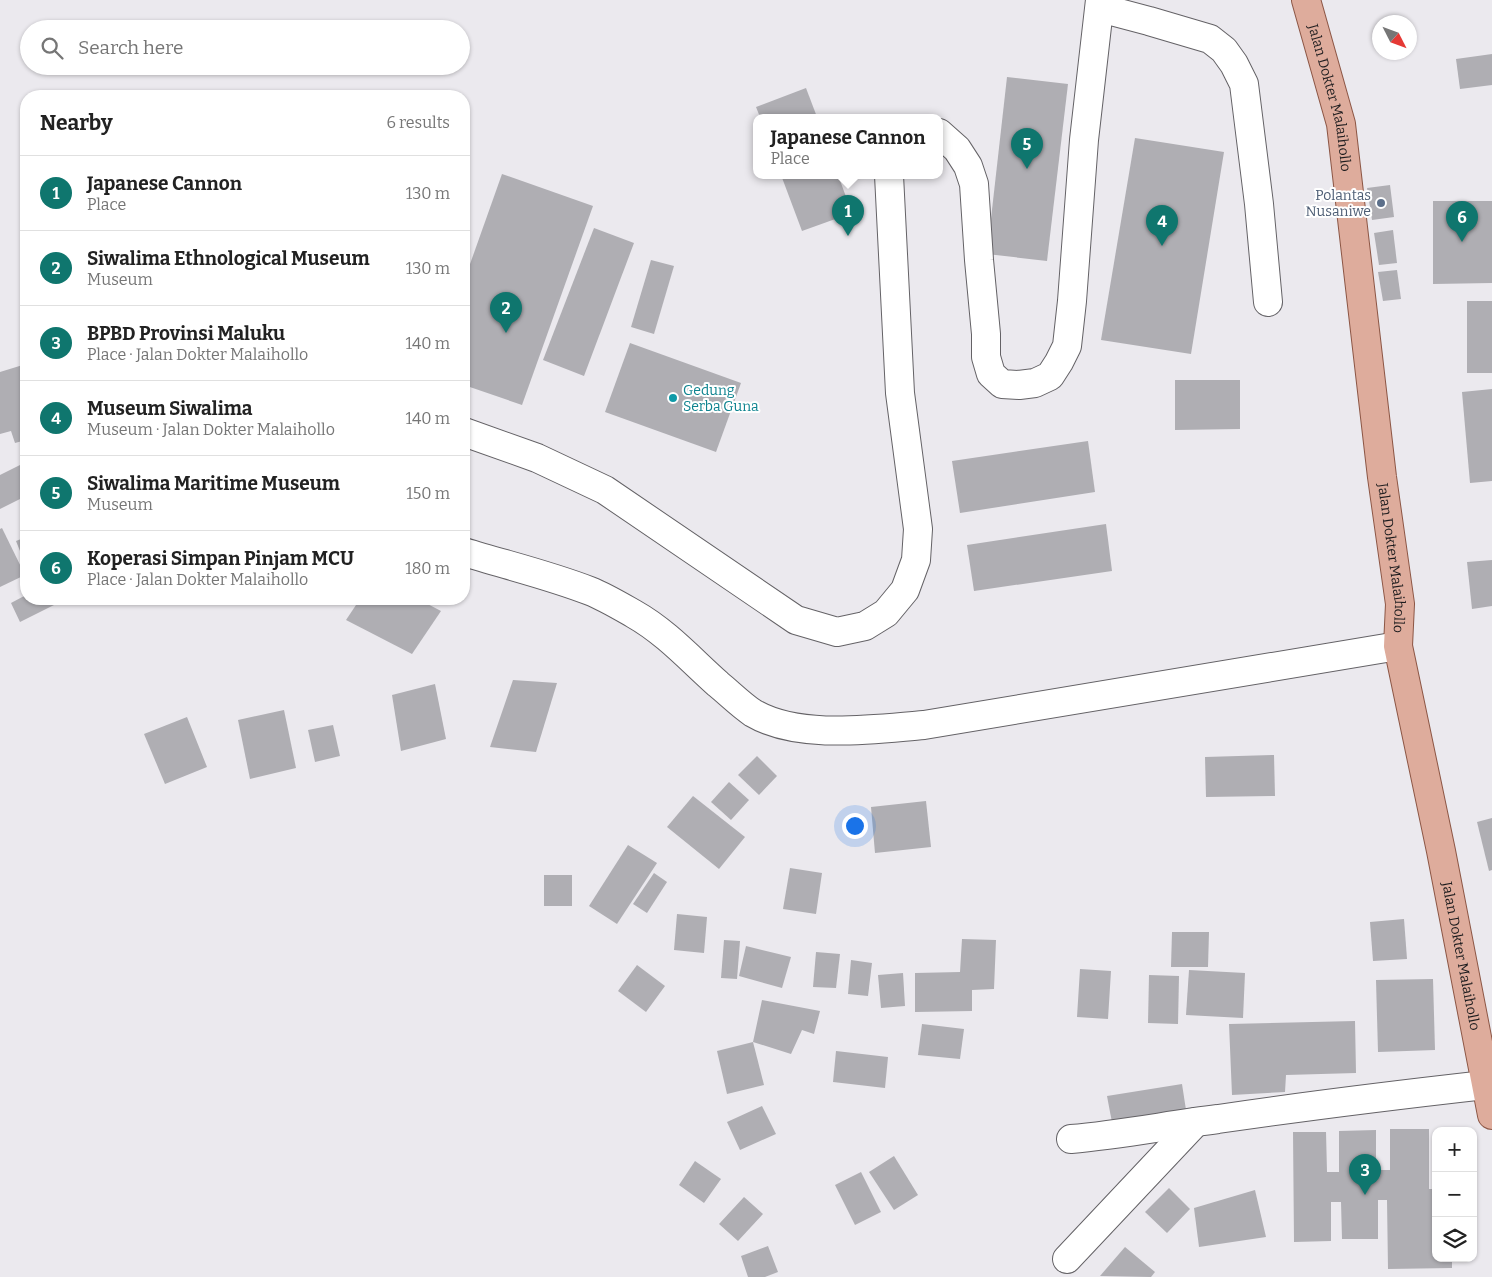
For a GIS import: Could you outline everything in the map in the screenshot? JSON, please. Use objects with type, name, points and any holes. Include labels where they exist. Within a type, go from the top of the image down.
[{"type":"main road","name":"Jalan Dokter Malaihollo","points":[[1306,0],[1341,124],[1382,477],[1400,604],[1398,646],[1441,851],[1492,1115]]},
{"type":"street","points":[[943,137],[956,149],[968,166],[974,184],[986,334],[986,358],[990,374],[1002,384],[1019,385],[1035,383],[1050,376],[1067,346],[1084,140],[1100,4],[1148,21],[1210,39],[1224,50],[1234,64],[1244,84],[1259,204],[1268,302]]},
{"type":"street","points":[[470,434],[537,458],[605,490],[796,620],[837,632],[865,626],[886,613],[905,590],[916,560],[918,529],[900,393],[888,179]]},
{"type":"street","points":[[470,554],[547,576],[591,592],[635,614],[657,629],[718,684],[753,712],[780,724],[805,728],[848,731],[924,725],[1398,646]]},
{"type":"street","points":[[1071,1140],[1357,1099],[1485,1084]]},
{"type":"street","points":[[1067,1259],[1196,1122]]},
{"type":"building","points":[[1492,54],[1492,85],[1460,89],[1456,59]]},
{"type":"building","points":[[1007,77],[1068,84],[1047,261],[987,254]]},
{"type":"building","points":[[806,88],[816,114],[759,114],[756,107]]},
{"type":"building","points":[[1135,138],[1224,152],[1191,354],[1101,340]]},
{"type":"building","points":[[502,174],[593,206],[522,405],[470,387],[470,264]]},
{"type":"building","points":[[782,179],[839,179],[852,213],[802,231]]},
{"type":"building","name":"Polantas Nusaniwe","points":[[1390,185],[1394,217],[1372,220],[1367,188]]},
{"type":"building","points":[[1433,201],[1492,201],[1492,283],[1433,284]]},
{"type":"building","points":[[594,228],[634,243],[584,376],[543,360]]},
{"type":"building","points":[[1393,230],[1397,263],[1379,265],[1374,233]]},
{"type":"building","points":[[651,260],[674,266],[654,334],[631,327]]},
{"type":"building","points":[[1397,270],[1401,299],[1383,301],[1378,272]]},
{"type":"building","points":[[1467,301],[1492,301],[1492,373],[1467,373]]},
{"type":"building","name":"Gedung Serba Guna","points":[[630,343],[741,383],[716,452],[605,412]]},
{"type":"building","points":[[20,366],[20,442],[15,443],[11,431],[0,434],[0,372]]},
{"type":"building","points":[[1175,380],[1240,380],[1240,429],[1175,430]]},
{"type":"building","points":[[1492,389],[1492,481],[1470,483],[1462,392]]},
{"type":"building","points":[[1088,441],[1095,492],[960,513],[952,461]]},
{"type":"building","points":[[20,465],[20,499],[0,509],[0,475]]},
{"type":"building","points":[[1106,524],[1112,571],[974,591],[967,545]]},
{"type":"building","points":[[2,528],[20,565],[20,577],[0,587],[0,529]]},
{"type":"building","points":[[20,539],[20,551],[16,541]]},
{"type":"building","points":[[1492,560],[1492,606],[1472,609],[1467,562]]},
{"type":"building","points":[[20,598],[20,605],[54,605],[20,622],[11,603]]},
{"type":"building","points":[[356,605],[430,605],[441,611],[412,654],[346,620]]},
{"type":"building","points":[[513,680],[557,683],[536,752],[490,747]]},
{"type":"building","points":[[435,684],[446,739],[401,751],[392,695]]},
{"type":"building","points":[[284,710],[296,768],[250,779],[238,720]]},
{"type":"building","points":[[187,717],[207,767],[165,784],[144,734]]},
{"type":"building","points":[[333,725],[340,756],[315,762],[308,730]]},
{"type":"building","points":[[1274,755],[1275,796],[1206,797],[1205,757]]},
{"type":"building","points":[[757,756],[777,776],[759,795],[738,775]]},
{"type":"building","points":[[729,782],[749,800],[731,820],[711,802]]},
{"type":"building","points":[[693,796],[745,837],[719,869],[667,827]]},
{"type":"building","points":[[926,801],[931,847],[875,853],[871,807]]},
{"type":"building","points":[[1492,818],[1492,870],[1489,871],[1477,822]]},
{"type":"building","points":[[628,845],[657,863],[617,924],[589,906]]},
{"type":"building","points":[[790,868],[822,873],[816,914],[783,909]]},
{"type":"building","points":[[654,873],[667,882],[647,913],[633,904]]},
{"type":"building","points":[[544,875],[572,875],[572,906],[544,906]]},
{"type":"building","points":[[677,914],[707,917],[704,953],[674,950]]},
{"type":"building","points":[[1404,919],[1407,959],[1373,961],[1370,922]]},
{"type":"building","points":[[1172,932],[1209,932],[1208,967],[1171,967]]},
{"type":"building","points":[[962,939],[996,940],[994,989],[972,990],[972,1011],[915,1012],[915,973],[960,972]]},
{"type":"building","points":[[724,940],[740,941],[737,979],[721,978]]},
{"type":"building","points":[[746,946],[791,957],[782,988],[739,976]]},
{"type":"building","points":[[816,952],[840,954],[836,988],[813,987]]},
{"type":"building","points":[[851,960],[872,963],[868,996],[848,994]]},
{"type":"building","points":[[637,965],[665,986],[646,1012],[618,991]]},
{"type":"building","points":[[1080,969],[1111,971],[1108,1019],[1077,1017]]},
{"type":"building","points":[[1189,970],[1245,973],[1243,1018],[1186,1015]]},
{"type":"building","points":[[903,973],[905,1006],[881,1008],[878,975]]},
{"type":"building","points":[[1149,975],[1179,976],[1178,1024],[1148,1023]]},
{"type":"building","points":[[1433,979],[1435,1050],[1378,1052],[1376,980]]},
{"type":"building","points":[[762,1000],[820,1011],[814,1034],[802,1030],[791,1054],[753,1042]]},
{"type":"building","points":[[1355,1021],[1356,1073],[1286,1075],[1285,1092],[1232,1095],[1229,1024]]},
{"type":"building","points":[[922,1024],[964,1029],[960,1059],[918,1055]]},
{"type":"building","points":[[753,1042],[764,1085],[727,1094],[717,1051]]},
{"type":"building","points":[[836,1051],[888,1057],[885,1088],[833,1082]]},
{"type":"building","points":[[1182,1084],[1188,1123],[1114,1133],[1107,1096]]},
{"type":"building","points":[[762,1106],[776,1134],[740,1150],[727,1122]]},
{"type":"building","points":[[1390,1129],[1429,1129],[1429,1189],[1432,1189],[1432,1262],[1452,1262],[1452,1268],[1388,1269],[1387,1200],[1378,1200],[1378,1239],[1342,1239],[1341,1202],[1331,1202],[1331,1241],[1294,1242],[1293,1132],[1326,1132],[1327,1172],[1339,1172],[1339,1131],[1376,1130],[1376,1170],[1390,1170]]},
{"type":"building","points":[[894,1156],[918,1195],[894,1210],[869,1172]]},
{"type":"building","points":[[695,1161],[721,1179],[704,1203],[679,1185]]},
{"type":"building","points":[[861,1172],[881,1212],[855,1225],[835,1185]]},
{"type":"building","points":[[1169,1188],[1190,1209],[1167,1233],[1145,1212]]},
{"type":"building","points":[[1255,1190],[1266,1237],[1199,1247],[1194,1208]]},
{"type":"building","points":[[744,1197],[763,1214],[738,1241],[719,1224]]},
{"type":"building","points":[[768,1246],[778,1272],[765,1277],[748,1277],[741,1256]]},
{"type":"building","points":[[1125,1247],[1155,1272],[1151,1277],[1100,1276]]},
{"type":"place","name":"Siwalima Maritime Museum","points":[[1027,169]]},
{"type":"place","name":"Polantas Nusaniwe","points":[[1381,203]]},
{"type":"place","name":"Japanese Cannon","points":[[848,236]]},
{"type":"place","name":"Koperasi Simpan Pinjam MCU","points":[[1462,242]]},
{"type":"place","name":"Museum Siwalima","points":[[1162,246]]},
{"type":"place","name":"Siwalima Ethnological Museum","points":[[506,333]]},
{"type":"place","name":"Gedung Serba Guna","points":[[673,398]]},
{"type":"place","name":"BPBD Provinsi Maluku","points":[[1365,1195]]}]
